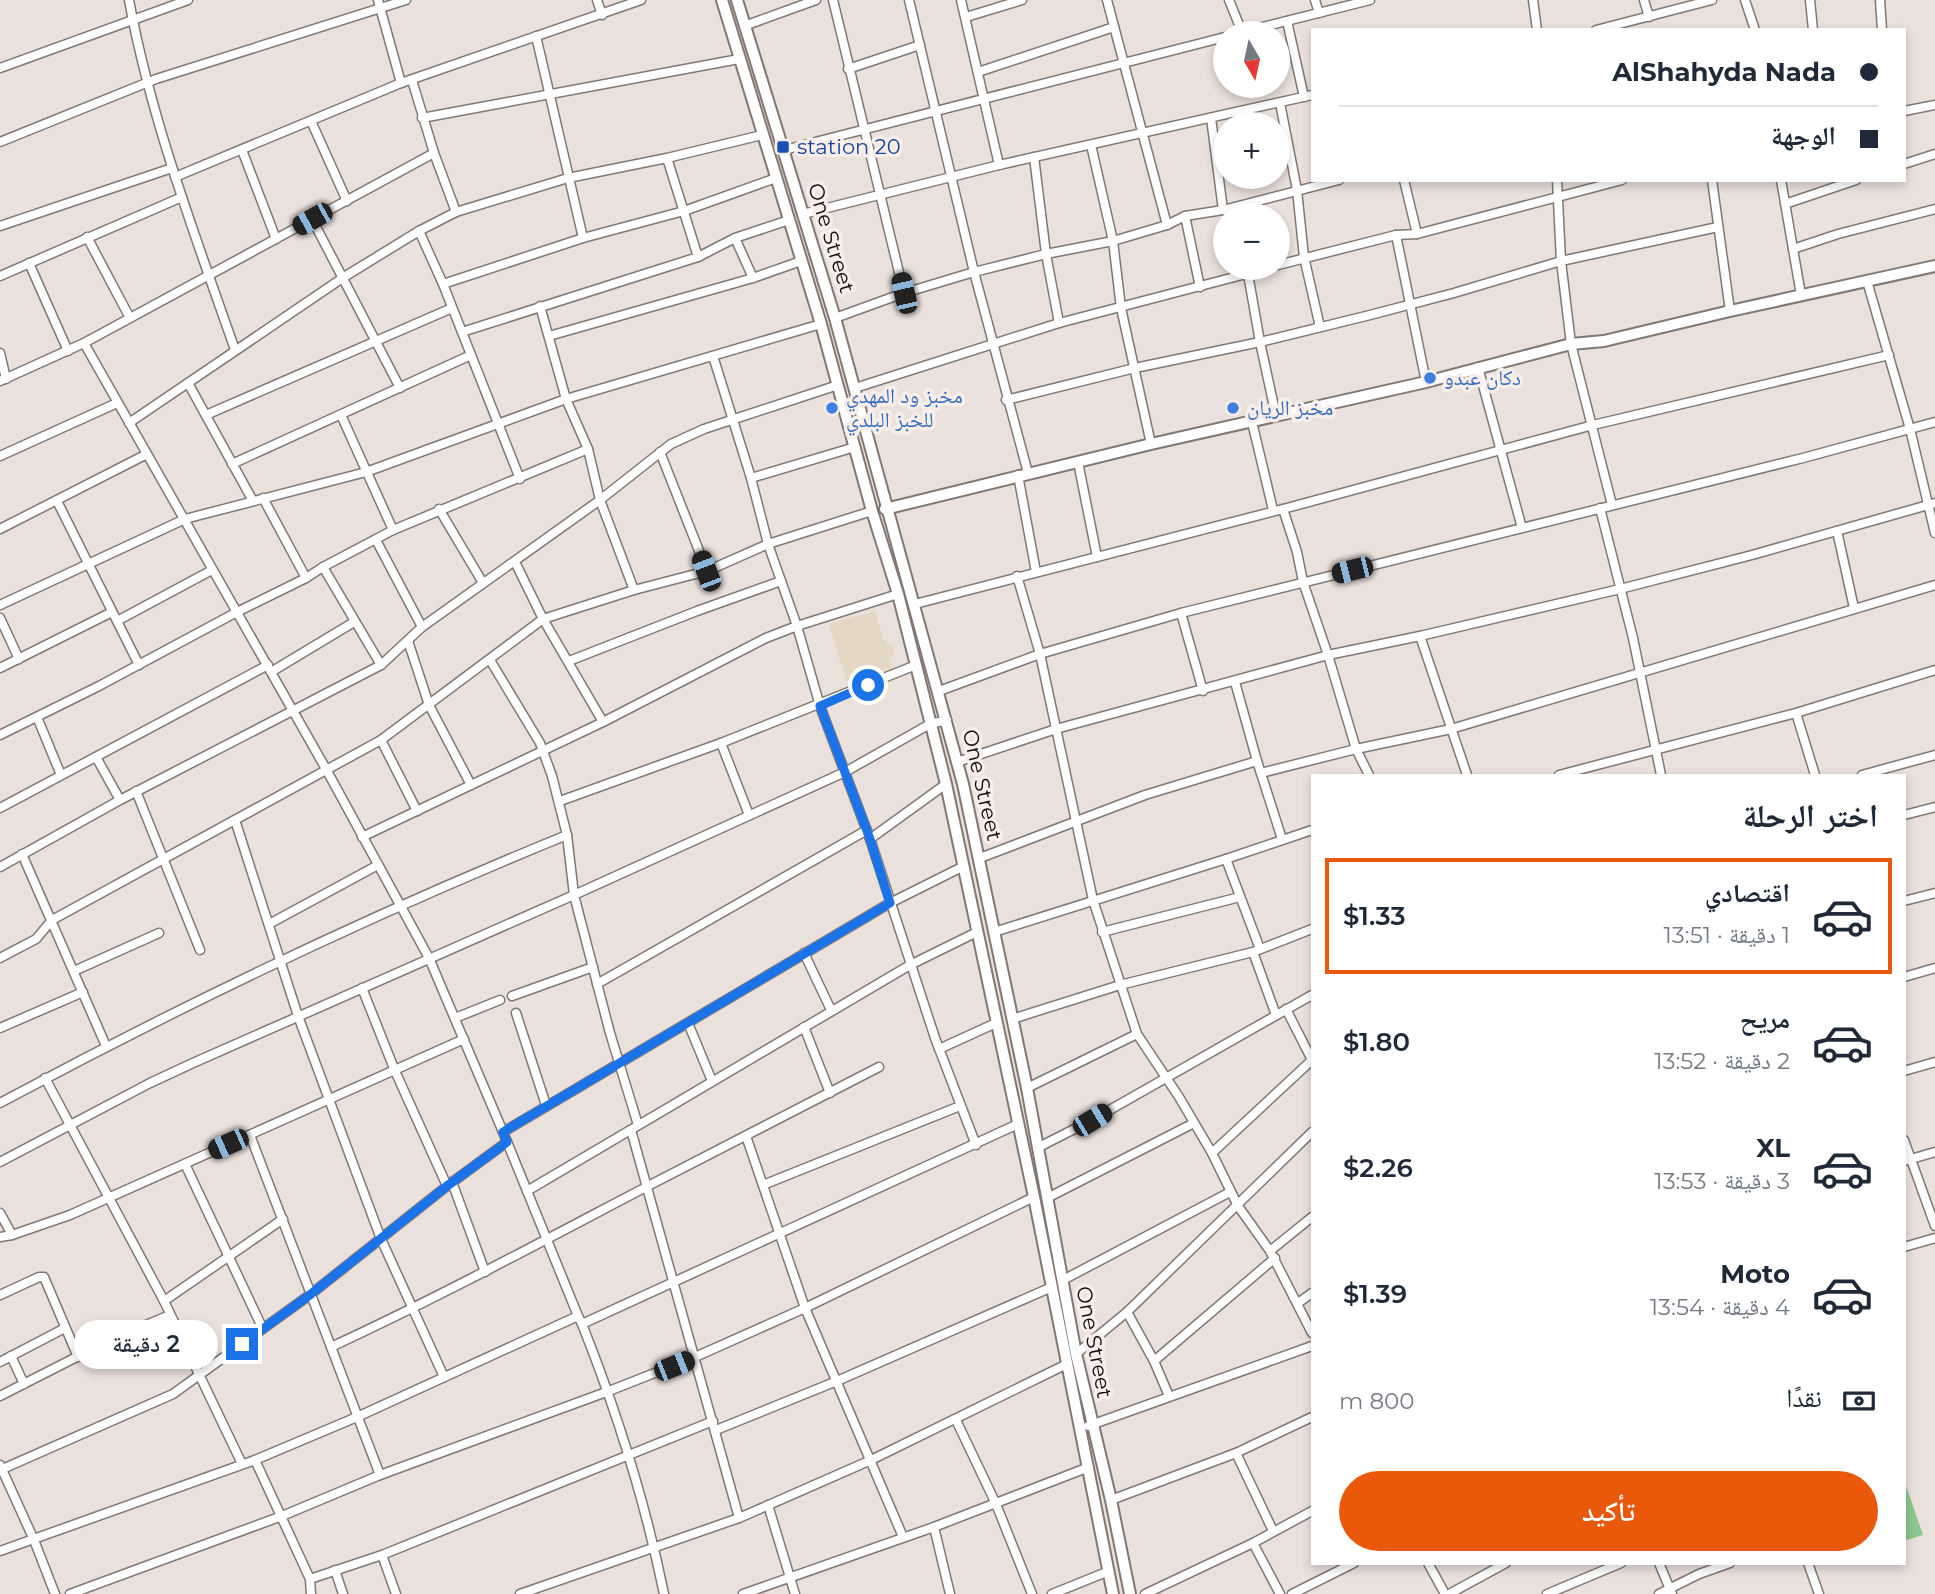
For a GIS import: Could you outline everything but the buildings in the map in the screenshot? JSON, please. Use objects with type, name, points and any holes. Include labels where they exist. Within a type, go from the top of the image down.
[{"type":"street","points":[[129,0],[146,82],[173,172],[235,350]]},
{"type":"street","points":[[0,68],[188,0]]},
{"type":"street","points":[[0,142],[146,82],[379,4],[406,0]]},
{"type":"street","points":[[597,0],[602,15]]},
{"type":"street","points":[[0,226],[242,150],[401,83],[641,0]]},
{"type":"street","name":"One Street","points":[[722,0],[821,324],[872,511],[898,594],[946,784],[1068,1364],[1111,1500],[1130,1594]]},
{"type":"street","name":"One Street","points":[[737,0],[835,318],[957,762],[1027,1088],[1076,1354],[1089,1467],[1113,1594]]},
{"type":"street","points":[[744,26],[816,0]]},
{"type":"street","points":[[834,0],[848,69],[904,293]]},
{"type":"street","points":[[909,0],[974,272],[994,342],[1023,474],[1036,572]]},
{"type":"street","points":[[961,0],[999,165]]},
{"type":"street","points":[[966,17],[1022,0]]},
{"type":"street","points":[[1107,0],[1167,225]]},
{"type":"street","points":[[1229,0],[1236,21]]},
{"type":"street","points":[[1315,0],[1319,13]]},
{"type":"street","points":[[1287,21],[1370,0]]},
{"type":"street","points":[[1534,0],[1537,28]]},
{"type":"street","points":[[1644,0],[1649,17]]},
{"type":"street","points":[[1604,28],[1712,0]]},
{"type":"street","points":[[1745,0],[1754,28]]},
{"type":"street","points":[[1810,0],[1813,28]]},
{"type":"street","points":[[1880,0],[1882,28]]},
{"type":"street","points":[[379,4],[401,83]]},
{"type":"street","points":[[978,72],[1114,27]]},
{"type":"street","points":[[803,214],[999,165],[1308,96],[1290,32]]},
{"type":"street","points":[[536,36],[583,238]]},
{"type":"street","points":[[784,149],[1213,40]]},
{"type":"street","points":[[848,69],[919,45]]},
{"type":"street","points":[[422,118],[738,59]]},
{"type":"street","points":[[412,80],[422,118],[456,212]]},
{"type":"street","points":[[1280,103],[1297,190],[1304,257],[1320,327]]},
{"type":"street","points":[[1906,111],[1935,105]]},
{"type":"street","points":[[1211,118],[1222,203]]},
{"type":"street","points":[[311,121],[347,201]]},
{"type":"street","points":[[130,423],[344,277],[419,231],[456,212],[568,178],[762,135]]},
{"type":"street","points":[[1091,145],[1113,241],[1121,308],[1151,444]]},
{"type":"street","points":[[242,150],[276,239]]},
{"type":"street","points":[[0,353],[3,380],[84,343],[434,153]]},
{"type":"street","points":[[1906,163],[1935,153]]},
{"type":"street","points":[[1034,157],[1046,254],[1059,323]]},
{"type":"street","points":[[667,158],[698,257]]},
{"type":"street","points":[[443,284],[583,238],[684,211],[776,177]]},
{"type":"street","points":[[1251,203],[1331,182]]},
{"type":"street","points":[[1405,182],[1417,234]]},
{"type":"street","points":[[1556,182],[1561,261],[1571,344],[1612,505]]},
{"type":"street","points":[[1290,261],[1396,235],[1417,234],[1614,182]]},
{"type":"street","points":[[1712,182],[1730,311]]},
{"type":"street","points":[[1782,182],[1801,295]]},
{"type":"street","points":[[1786,204],[1850,182]]},
{"type":"street","points":[[1,274],[182,197]]},
{"type":"street","points":[[1793,249],[1838,234],[1935,209]]},
{"type":"street","points":[[835,318],[974,272],[1113,241],[1167,225],[1185,216],[1213,212]]},
{"type":"street","points":[[1185,216],[1200,287]]},
{"type":"street","points":[[312,219],[400,388]]},
{"type":"street","points":[[462,332],[698,257],[735,238],[789,220]]},
{"type":"street","points":[[1006,400],[1320,327],[1454,293],[1561,261],[1718,227]]},
{"type":"street","points":[[419,231],[443,284],[520,479]]},
{"type":"street","points":[[1396,235],[1426,382]]},
{"type":"street","points":[[87,237],[130,317]]},
{"type":"street","points":[[735,238],[752,278]]},
{"type":"street","points":[[549,336],[752,278],[801,261]]},
{"type":"street","points":[[29,263],[68,351]]},
{"type":"street","points":[[0,958],[36,939],[52,920],[381,740],[543,619],[634,590],[706,571],[768,544],[872,511],[1426,382],[1571,344],[1604,341],[1935,266]]},
{"type":"street","points":[[855,388],[1059,323],[1226,280]]},
{"type":"street","points":[[1249,280],[1259,342],[1276,416]]},
{"type":"street","points":[[1867,281],[1932,504],[1935,533]]},
{"type":"street","points":[[540,306],[566,399],[588,449],[600,500],[634,590]]},
{"type":"street","points":[[206,415],[452,307]]},
{"type":"street","points":[[0,606],[185,519],[366,472],[566,399],[821,324]]},
{"type":"street","points":[[84,343],[327,769],[429,958],[609,1391],[655,1548],[664,1594]]},
{"type":"street","points":[[232,464],[471,355]]},
{"type":"street","points":[[915,604],[1593,425],[1889,355]]},
{"type":"street","points":[[713,356],[751,478],[768,544],[797,626],[820,706],[867,830],[939,1049],[976,1145]]},
{"type":"street","points":[[1478,368],[1522,528]]},
{"type":"street","points":[[188,383],[253,501]]},
{"type":"street","points":[[0,867],[136,791],[381,665],[422,627],[600,500],[660,452],[685,437],[838,385]]},
{"type":"street","points":[[0,456],[117,402]]},
{"type":"street","points":[[341,415],[393,530]]},
{"type":"street","points":[[1252,422],[1273,510]]},
{"type":"street","points":[[939,691],[1040,654],[1181,613],[1803,458],[1935,422]]},
{"type":"street","points":[[751,478],[855,447]]},
{"type":"street","points":[[0,735],[306,579],[323,567],[393,530],[588,449]]},
{"type":"street","points":[[660,452],[706,571]]},
{"type":"street","points":[[1,526],[57,501],[147,454]]},
{"type":"street","points":[[1078,462],[1097,557]]},
{"type":"street","points":[[263,498],[306,579]]},
{"type":"street","points":[[57,501],[139,665]]},
{"type":"street","points":[[957,762],[1056,729],[1328,655],[1620,589],[1932,504]]},
{"type":"street","points":[[1600,508],[1640,671],[1661,774]]},
{"type":"street","points":[[439,509],[483,583]]},
{"type":"street","points":[[1283,509],[1303,582],[1356,749],[1368,774]]},
{"type":"street","points":[[1837,531],[1854,608]]},
{"type":"street","points":[[376,540],[422,627]]},
{"type":"street","points":[[515,562],[543,619],[603,722]]},
{"type":"street","points":[[323,567],[381,665]]},
{"type":"street","points":[[117,621],[212,570]]},
{"type":"street","points":[[1017,576],[1040,654],[1093,900],[1137,1034],[1212,1153],[1238,1206],[1273,1254],[1311,1331]]},
{"type":"street","points":[[569,661],[781,581]]},
{"type":"street","points":[[1261,773],[1451,729],[1935,585]]},
{"type":"street","points":[[362,837],[603,722],[766,638],[898,594]]},
{"type":"street","points":[[0,668],[112,612]]},
{"type":"street","points":[[1181,613],[1203,691]]},
{"type":"street","points":[[0,618],[19,659]]},
{"type":"street","points":[[0,808],[354,622]]},
{"type":"street","points":[[1420,636],[1467,774]]},
{"type":"street","points":[[408,641],[429,705],[471,785]]},
{"type":"street","points":[[490,660],[544,750],[560,801],[575,895],[619,1062],[647,1187],[739,1518]]},
{"type":"street","points":[[560,801],[820,706],[916,665]]},
{"type":"street","points":[[1563,774],[1796,713],[1935,670]]},
{"type":"street","points":[[1235,682],[1256,761],[1282,839]]},
{"type":"street","points":[[1796,713],[1815,774]]},
{"type":"street","points":[[37,717],[61,775]]},
{"type":"street","points":[[0,1162],[150,1083],[749,816],[845,772],[930,724],[947,720]]},
{"type":"street","points":[[381,740],[417,811]]},
{"type":"street","points":[[721,743],[749,816]]},
{"type":"street","points":[[1866,774],[1935,755]]},
{"type":"street","points":[[96,757],[120,800]]},
{"type":"street","points":[[979,858],[1077,819],[1178,784],[1256,761]]},
{"type":"street","points":[[870,839],[946,784]]},
{"type":"street","points":[[136,791],[200,950]]},
{"type":"street","points":[[1906,815],[1935,807]]},
{"type":"street","points":[[235,820],[279,962],[381,1239],[444,1377]]},
{"type":"street","points":[[597,984],[867,830]]},
{"type":"street","points":[[994,932],[1311,830]]},
{"type":"street","points":[[0,1103],[106,1046],[279,962],[401,905],[567,835]]},
{"type":"street","points":[[22,854],[106,1046]]},
{"type":"street","points":[[1227,859],[1276,1015]]},
{"type":"street","points":[[269,924],[378,864]]},
{"type":"street","points":[[503,1132],[890,903],[964,866]]},
{"type":"street","points":[[1906,900],[1933,893],[1935,905]]},
{"type":"street","points":[[1102,932],[1240,897]]},
{"type":"street","points":[[1012,1018],[1120,985],[1257,951],[1311,929]]},
{"type":"street","points":[[527,1191],[831,1010],[910,965],[977,932]]},
{"type":"street","points":[[74,971],[159,933]]},
{"type":"street","points":[[804,953],[831,1010]]},
{"type":"street","points":[[512,996],[593,967]]},
{"type":"street","points":[[1906,975],[1935,968]]},
{"type":"street","points":[[362,988],[485,1272]]},
{"type":"street","points":[[0,1028],[83,992]]},
{"type":"street","points":[[1037,1148],[1092,1120],[1311,996]]},
{"type":"street","points":[[455,1018],[500,1000]]},
{"type":"street","points":[[1286,1009],[1311,1058]]},
{"type":"street","points":[[516,1013],[546,1105]]},
{"type":"street","points":[[688,1023],[712,1081]]},
{"type":"street","points":[[939,1049],[996,1023]]},
{"type":"street","points":[[804,1027],[830,1093]]},
{"type":"street","points":[[1027,1088],[1137,1034]]},
{"type":"street","points":[[0,1237],[70,1215],[464,1039]]},
{"type":"street","points":[[1004,1060],[1020,1058]]},
{"type":"street","points":[[1212,1153],[1311,1061]]},
{"type":"street","points":[[1906,1070],[1935,1062]]},
{"type":"street","points":[[331,1347],[547,1241],[879,1067]]},
{"type":"street","points":[[45,1079],[164,1301],[242,1464]]},
{"type":"street","points":[[763,1185],[960,1106]]},
{"type":"street","points":[[1046,1198],[1194,1123]]},
{"type":"street","points":[[0,1551],[255,1460],[358,1417],[444,1377],[674,1282],[1018,1124]]},
{"type":"street","points":[[1076,1354],[1127,1312],[1311,1133]]},
{"type":"street","points":[[250,1135],[380,1475]]},
{"type":"street","points":[[746,1136],[805,1308],[903,1537]]},
{"type":"street","points":[[55,1594],[1,1468],[173,1394],[201,1376],[507,1142]]},
{"type":"street","points":[[1935,1152],[1908,1160],[1935,1226]]},
{"type":"street","points":[[185,1164],[262,1327]]},
{"type":"street","points":[[1063,1280],[1230,1192]]},
{"type":"street","points":[[70,1594],[282,1516],[380,1475],[695,1357],[805,1308],[1034,1197]]},
{"type":"street","points":[[0,1213],[12,1235]]},
{"type":"street","points":[[1154,1361],[1311,1218]]},
{"type":"street","points":[[164,1301],[283,1219]]},
{"type":"street","points":[[1906,1246],[1935,1238]]},
{"type":"street","points":[[0,1295],[43,1276],[78,1357]]},
{"type":"street","points":[[310,1579],[382,1555],[629,1453],[837,1381],[1052,1287]]},
{"type":"street","points":[[1298,1303],[1311,1294]]},
{"type":"street","points":[[1127,1312],[1154,1361],[1169,1396]]},
{"type":"street","points":[[0,1396],[170,1315]]},
{"type":"street","points":[[0,1362],[65,1328]]},
{"type":"street","points":[[1086,1427],[1311,1346]]},
{"type":"street","points":[[11,1356],[24,1384]]},
{"type":"street","points":[[520,1594],[739,1518],[872,1460],[1068,1364]]},
{"type":"street","points":[[1111,1500],[1236,1452],[1311,1417]]},
{"type":"street","points":[[956,1420],[996,1504],[1032,1594]]},
{"type":"street","points":[[1236,1452],[1273,1531]]},
{"type":"street","points":[[255,1460],[310,1579],[311,1594]]},
{"type":"street","points":[[743,1594],[934,1527],[1089,1467]]},
{"type":"street","points":[[768,1505],[795,1594]]},
{"type":"street","points":[[1145,1594],[1311,1512]]},
{"type":"street","points":[[934,1527],[950,1594]]},
{"type":"street","points":[[1253,1542],[1280,1594]]},
{"type":"street","points":[[382,1555],[396,1594]]},
{"type":"street","points":[[1292,1594],[1350,1565]]},
{"type":"street","points":[[1429,1565],[1447,1594],[1502,1565]]},
{"type":"street","points":[[1547,1594],[1616,1565]]},
{"type":"street","points":[[1660,1565],[1671,1592]]},
{"type":"street","points":[[1659,1594],[1671,1592],[1699,1574],[1724,1565]]},
{"type":"street","points":[[1809,1565],[1819,1594]]},
{"type":"street","points":[[335,1570],[343,1594]]},
{"type":"street","points":[[1052,1594],[1109,1571]]},
{"type":"shaded area","points":[[875,611],[883,640],[886,640],[888,645],[892,644],[895,655],[889,658],[892,668],[847,682],[829,624]]},
{"type":"green space","points":[[1906,1486],[1923,1535],[1906,1540]]},
{"type":"place","name":"station 20","points":[[783,147]]},
{"type":"place","name":"دكان عبدو","points":[[1430,378]]},
{"type":"place","name":"مخبز ود المهدي للخبز البلدي","points":[[832,408]]},
{"type":"place","name":"مخبز الريان","points":[[1233,408]]},
{"type":"route","points":[[242,1344],[507,1142],[503,1132],[890,903],[870,839],[820,706],[868,685]]}]
